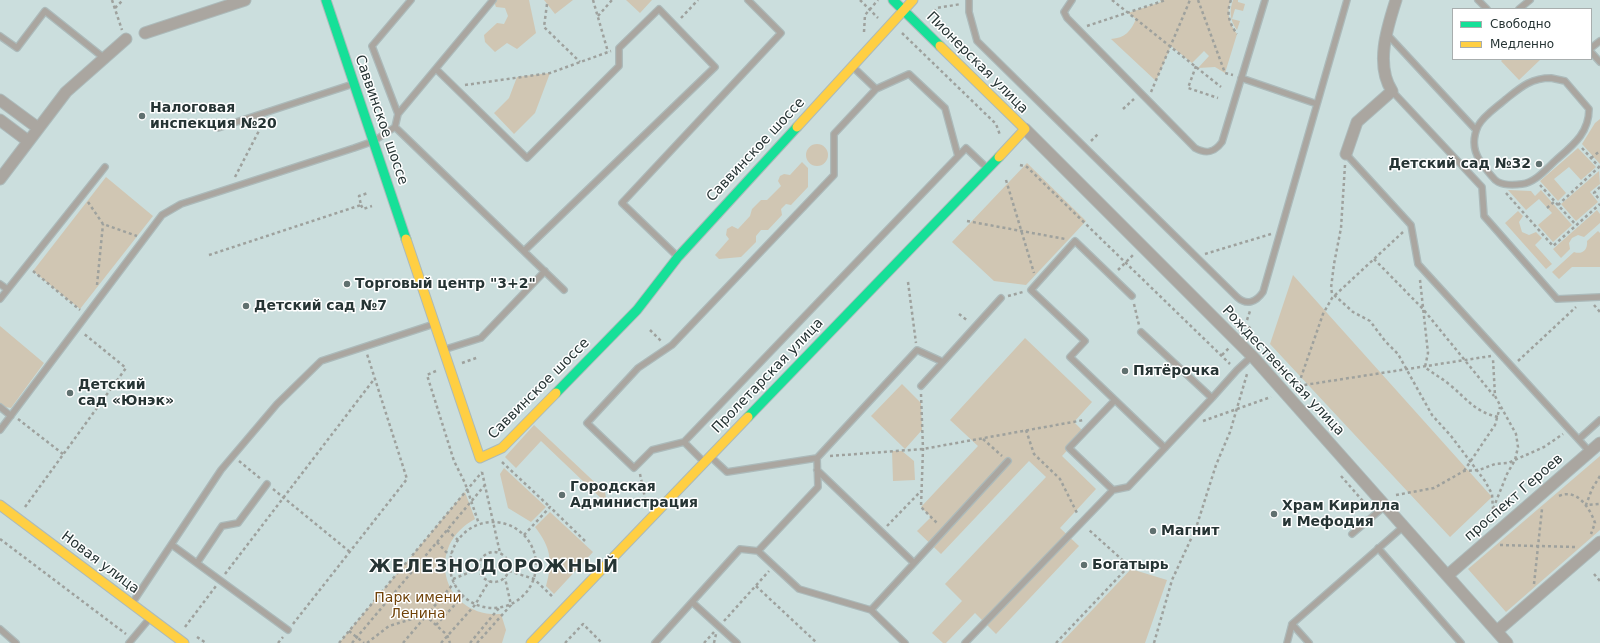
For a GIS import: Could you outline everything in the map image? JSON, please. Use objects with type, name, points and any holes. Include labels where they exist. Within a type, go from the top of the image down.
[{"type":"street","points":[[145,33],[245,0]]},
{"type":"street","name":"Саввинское шоссе","points":[[326,0],[480,458],[502,448],[637,310],[678,257],[914,0]]},
{"type":"street","name":"Пионерская улица","points":[[893,0],[1025,129]]},
{"type":"street","points":[[1346,154],[1357,122],[1392,91],[1386,80],[1385,71],[1386,32],[1396,0]]},
{"type":"street","points":[[0,179],[66,92],[126,40]]},
{"type":"street","points":[[0,100],[38,128]]},
{"type":"street","points":[[0,120],[28,141]]},
{"type":"street","name":"Пролетарская улица","points":[[531,643],[1025,129]]},
{"type":"street","name":"Рождественская улица","points":[[1025,129],[1252,356],[1508,643]]},
{"type":"street","name":"проспект Героев","points":[[1448,576],[1600,444]]},
{"type":"street","name":"Новая улица","points":[[0,505],[184,643]]},
{"type":"street","points":[[1497,631],[1600,542]]},
{"type":"lane","points":[[398,114],[372,46],[411,0]]},
{"type":"lane","points":[[0,430],[162,215],[180,204],[374,141],[395,127],[398,114],[493,0]]},
{"type":"lane","points":[[678,257],[622,203],[781,33],[748,0]]},
{"type":"lane","points":[[1072,0],[1064,12],[1067,18],[1195,148],[1203,152],[1211,152],[1222,142],[1265,0]]},
{"type":"lane","points":[[969,2],[971,23],[977,40],[1241,301],[1253,301],[1259,298],[1263,292],[1347,0]]},
{"type":"lane","points":[[1478,0],[1486,8]]},
{"type":"lane","points":[[1520,8],[1530,0]]},
{"type":"lane","points":[[436,69],[527,158],[619,66],[620,48],[659,9],[716,68],[524,251]]},
{"type":"lane","points":[[0,36],[17,48],[45,11],[104,58]]},
{"type":"lane","points":[[1386,32],[1476,130]]},
{"type":"lane","points":[[1592,47],[1600,41]]},
{"type":"lane","points":[[1592,53],[1600,62]]},
{"type":"lane","points":[[853,66],[876,89]]},
{"type":"lane","points":[[958,156],[945,108],[909,74],[876,89],[834,134],[834,175],[668,348],[638,368],[586,423],[634,468],[652,450],[684,442],[966,148],[987,169]]},
{"type":"lane","points":[[1242,78],[1317,104]]},
{"type":"lane","points":[[1551,78],[1565,81],[1589,109],[1587,124],[1576,142],[1534,179],[1522,184],[1505,184],[1497,181],[1478,159],[1475,151],[1476,130],[1482,120],[1522,85],[1536,79],[1551,78]]},
{"type":"lane","points":[[218,128],[354,84]]},
{"type":"lane","points":[[1392,91],[1482,187],[1484,216],[1557,299],[1600,297]]},
{"type":"lane","points":[[395,127],[564,290]]},
{"type":"lane","points":[[1346,154],[1412,225],[1418,264],[1590,452]]},
{"type":"lane","points":[[0,299],[105,167]]},
{"type":"lane","points":[[1132,296],[1075,241],[1031,290],[1085,341],[1070,358],[1166,448]]},
{"type":"lane","points":[[443,350],[481,338],[545,272]]},
{"type":"lane","points":[[0,284],[7,289]]},
{"type":"lane","points":[[921,386],[1001,298]]},
{"type":"lane","points":[[132,604],[221,470],[277,404],[321,361],[435,324]]},
{"type":"lane","points":[[1141,332],[1212,398]]},
{"type":"lane","points":[[684,442],[727,472],[817,458],[917,350],[943,362]]},
{"type":"lane","points":[[965,643],[1113,490],[1128,487],[1166,448],[1236,370],[1252,356]]},
{"type":"lane","points":[[1113,490],[1069,448],[1115,400]]},
{"type":"lane","points":[[0,407],[12,414]]},
{"type":"lane","points":[[1578,439],[1600,420]]},
{"type":"lane","points":[[758,551],[818,487],[817,458]]},
{"type":"lane","points":[[871,610],[1008,461]]},
{"type":"lane","points":[[817,470],[914,563]]},
{"type":"lane","points":[[197,563],[222,526],[238,523],[267,484]]},
{"type":"lane","points":[[1352,534],[1385,506]]},
{"type":"lane","points":[[1287,643],[1292,624],[1404,526]]},
{"type":"lane","points":[[172,545],[288,630]]},
{"type":"lane","points":[[1378,548],[1461,643]]},
{"type":"lane","points":[[655,643],[740,549],[758,551],[799,590],[871,610],[905,643]]},
{"type":"lane","points":[[692,602],[737,643]]},
{"type":"lane","points":[[131,641],[150,618]]},
{"type":"lane","points":[[1292,624],[1309,643]]},
{"type":"lane","points":[[0,629],[16,643]]},
{"type":"path","points":[[112,0],[126,40]]},
{"type":"path","points":[[115,8],[123,0]]},
{"type":"path","points":[[593,0],[608,52]]},
{"type":"path","points":[[598,17],[612,0]]},
{"type":"path","points":[[674,25],[698,0]]},
{"type":"path","points":[[1112,0],[1221,87]]},
{"type":"path","points":[[1078,29],[1166,0]]},
{"type":"path","points":[[1148,100],[1190,0]]},
{"type":"path","points":[[1198,0],[1225,73],[1242,78]]},
{"type":"path","points":[[1231,0],[1228,13],[1229,20],[1237,34]]},
{"type":"path","points":[[934,12],[937,8],[969,2]]},
{"type":"path","points":[[547,4],[544,27],[580,62]]},
{"type":"path","points":[[456,89],[466,84],[550,73],[620,48]]},
{"type":"path","points":[[1196,66],[1188,88],[1218,98]]},
{"type":"path","points":[[1124,109],[1140,93]]},
{"type":"path","points":[[229,188],[269,112]]},
{"type":"path","points":[[1558,205],[1600,168],[1576,142]]},
{"type":"path","points":[[1591,158],[1600,151]]},
{"type":"path","points":[[1346,154],[1340,234],[1331,286],[1334,295],[1353,312],[1372,322],[1385,342],[1398,354],[1432,415],[1451,436],[1475,470],[1485,481],[1492,494],[1494,509]]},
{"type":"path","points":[[1020,164],[1027,168],[1126,262],[1236,370]]},
{"type":"path","points":[[1534,179],[1576,225]]},
{"type":"path","points":[[1006,180],[1037,283]]},
{"type":"path","points":[[1497,181],[1553,246],[1600,204]]},
{"type":"path","points":[[1600,187],[1594,193],[1600,200]]},
{"type":"path","points":[[368,193],[359,196],[361,205],[363,209],[372,206]]},
{"type":"path","points":[[83,195],[103,224],[145,238]]},
{"type":"path","points":[[1547,208],[1555,201]]},
{"type":"path","points":[[209,255],[361,205]]},
{"type":"path","points":[[967,221],[1075,241]]},
{"type":"path","points":[[95,305],[103,224]]},
{"type":"path","points":[[1412,225],[1334,295],[1323,314],[1298,386],[1502,355]]},
{"type":"path","points":[[1196,257],[1281,231]]},
{"type":"path","points":[[1112,277],[1142,246]]},
{"type":"path","points":[[1374,259],[1423,309],[1466,360],[1495,396],[1516,434],[1518,447],[1515,460],[1507,474],[1494,509],[1474,536]]},
{"type":"path","points":[[1418,264],[1428,353],[1425,366]]},
{"type":"path","points":[[26,265],[87,316]]},
{"type":"path","points":[[908,282],[917,350]]},
{"type":"path","points":[[1001,298],[1031,290]]},
{"type":"path","points":[[1132,296],[1141,332]]},
{"type":"path","points":[[1512,367],[1586,298],[1600,312]]},
{"type":"path","points":[[24,507],[126,368],[78,328]]},
{"type":"path","points":[[650,330],[668,348]]},
{"type":"path","points":[[278,643],[407,479],[365,347]]},
{"type":"path","points":[[1154,643],[1172,580],[1196,528],[1252,356]]},
{"type":"path","points":[[1492,356],[1495,396]]},
{"type":"path","points":[[1425,366],[1437,378],[1450,385],[1476,409],[1498,417]]},
{"type":"path","points":[[184,627],[375,378]]},
{"type":"path","points":[[921,386],[923,449],[921,507],[944,530]]},
{"type":"path","points":[[1183,429],[1271,396]]},
{"type":"path","points":[[1396,495],[1434,488],[1464,471],[1488,438],[1498,417],[1500,406]]},
{"type":"path","points":[[12,414],[21,423],[63,454]]},
{"type":"path","points":[[817,458],[923,449],[1098,417]]},
{"type":"path","points":[[1464,471],[1475,470],[1515,460],[1544,448],[1570,429]]},
{"type":"path","points":[[1026,430],[1034,454],[1060,479],[1082,523],[1129,566],[1056,643]]},
{"type":"path","points":[[983,438],[1008,461]]},
{"type":"path","points":[[492,453],[585,541]]},
{"type":"path","points":[[232,456],[350,552]]},
{"type":"path","points":[[480,458],[500,553],[508,561],[509,571],[505,578],[497,582],[489,581],[484,578],[480,568],[482,558],[491,553],[500,553]]},
{"type":"path","points":[[638,464],[646,503]]},
{"type":"path","points":[[339,643],[482,471]]},
{"type":"path","points":[[1586,505],[1592,489],[1600,476]]},
{"type":"path","points":[[465,483],[479,524]]},
{"type":"path","points":[[352,643],[485,485]]},
{"type":"path","points":[[882,532],[922,491]]},
{"type":"path","points":[[1558,496],[1568,493],[1586,505],[1595,523],[1591,534]]},
{"type":"path","points":[[1586,505],[1600,504]]},
{"type":"path","points":[[524,535],[550,507]]},
{"type":"path","points":[[1534,584],[1542,509]]},
{"type":"path","points":[[477,643],[511,605],[527,593],[534,579],[537,560],[532,545],[524,535],[505,523],[493,521],[479,524],[468,530],[458,540],[452,553],[450,568],[453,581],[463,596],[475,605],[484,608],[499,608],[511,605]]},
{"type":"path","points":[[447,530],[458,540]]},
{"type":"path","points":[[0,539],[131,641]]},
{"type":"path","points":[[437,542],[446,552],[452,553]]},
{"type":"path","points":[[1500,545],[1576,547]]},
{"type":"path","points":[[704,643],[774,567]]},
{"type":"path","points":[[403,643],[453,581],[480,568]]},
{"type":"path","points":[[509,571],[534,579],[554,598]]},
{"type":"path","points":[[1594,574],[1600,581]]},
{"type":"path","points":[[505,578],[511,605]]},
{"type":"path","points":[[441,643],[475,605],[489,581]]},
{"type":"path","points":[[756,586],[817,643]]},
{"type":"path","points":[[436,625],[463,596]]},
{"type":"path","points":[[470,643],[499,608]]},
{"type":"path","points":[[348,631],[365,643],[390,626],[425,615]]},
{"type":"path","points":[[425,615],[447,635],[450,643]]},
{"type":"path","points":[[565,643],[582,624],[601,642]]},
{"type":"green space","points":[[496,0],[529,0],[536,33],[517,49],[507,43],[495,52],[485,42],[484,35],[497,23],[504,24],[508,16],[505,8],[496,7],[494,2]]},
{"type":"green space","points":[[544,0],[573,0],[555,14]]},
{"type":"green space","points":[[626,0],[652,0],[640,13]]},
{"type":"green space","points":[[1160,0],[1231,0],[1229,5],[1229,18],[1237,34],[1225,73],[1215,67],[1198,68],[1209,56],[1204,51],[1192,63],[1171,46],[1156,81],[1111,39],[1124,35],[1132,27],[1136,19],[1128,13],[1161,2]]},
{"type":"green space","points":[[1233,0],[1238,0],[1238,2],[1245,4],[1243,11],[1235,9],[1232,19],[1240,21],[1237,30],[1233,23],[1231,16]]},
{"type":"green space","points":[[1502,60],[1540,60],[1519,80],[1501,61]]},
{"type":"green space","points":[[550,73],[535,113],[514,134],[494,113],[509,98],[517,77]]},
{"type":"green space","points":[[1600,119],[1600,164],[1582,144],[1595,123]]},
{"type":"green space","points":[[817,144],[825,147],[828,155],[825,163],[817,166],[809,163],[806,155],[809,147]]},
{"type":"green space","points":[[1578,148],[1596,167],[1581,180],[1569,167],[1554,179],[1566,193],[1558,201],[1540,181]]},
{"type":"green space","points":[[802,162],[808,168],[808,187],[791,205],[786,204],[781,209],[782,215],[768,230],[761,230],[756,236],[756,242],[741,257],[719,259],[715,255],[729,239],[726,235],[727,229],[732,226],[738,229],[750,216],[752,209],[761,200],[767,200],[781,186],[778,181],[780,176],[784,174],[790,175]]},
{"type":"green space","points":[[1027,163],[1086,221],[1026,285],[994,281],[952,242]]},
{"type":"green space","points":[[1599,171],[1600,184],[1590,192],[1598,202],[1576,221],[1561,204]]},
{"type":"green space","points":[[106,177],[153,216],[80,309],[33,271]]},
{"type":"green space","points":[[1508,190],[1531,191],[1535,196],[1541,190],[1572,225],[1553,242],[1538,225],[1552,213],[1539,199],[1526,210]]},
{"type":"green space","points":[[1597,210],[1600,214],[1600,223],[1584,237],[1578,235],[1572,238],[1569,243],[1570,249],[1561,258],[1553,249]]},
{"type":"green space","points":[[1518,211],[1523,216],[1519,222],[1522,232],[1529,235],[1536,232],[1542,238],[1535,245],[1552,264],[1546,269],[1505,223]]},
{"type":"green space","points":[[1598,231],[1600,233],[1600,267],[1572,267],[1559,279],[1552,272],[1574,252],[1580,253],[1584,251],[1587,247],[1587,241]]},
{"type":"green space","points":[[1293,275],[1492,497],[1450,537],[1270,344]]},
{"type":"green space","points":[[0,326],[44,363],[11,408],[5,407],[0,403]]},
{"type":"green space","points":[[1025,338],[1092,402],[1074,422],[1084,432],[1062,456],[1096,489],[1060,528],[1079,546],[996,634],[975,613],[946,643],[943,643],[932,633],[962,601],[945,584],[1046,477],[1029,461],[941,554],[917,531],[931,517],[921,507],[978,446],[950,420]]},
{"type":"green space","points":[[902,384],[921,403],[922,430],[905,449],[871,416]]},
{"type":"green space","points":[[534,425],[605,492],[607,504],[541,441],[516,468],[505,457]]},
{"type":"green space","points":[[892,451],[902,451],[914,461],[915,480],[893,481]]},
{"type":"green space","points":[[1600,456],[1600,530],[1506,612],[1468,569]]},
{"type":"green space","points":[[504,468],[546,507],[531,522],[508,508],[500,474]]},
{"type":"green space","name":"Парк имени Ленина","points":[[465,492],[475,519],[459,531],[449,546],[445,562],[447,578],[454,593],[465,605],[481,612],[501,614],[506,630],[502,643],[339,643]]},
{"type":"green space","points":[[550,512],[593,552],[554,594],[546,586],[550,562],[549,555],[544,542],[535,527]]},
{"type":"green space","points":[[1131,569],[1167,580],[1145,643],[1061,643]]},
{"type":"traffic: fast","points":[[326,0],[406,239]]},
{"type":"traffic: fast","points":[[893,0],[940,46]]},
{"type":"traffic: fast","points":[[556,393],[637,310],[678,257],[797,127]]},
{"type":"traffic: fast","points":[[748,417],[999,157]]},
{"type":"traffic: slow","points":[[797,127],[913,0]]},
{"type":"traffic: slow","points":[[940,46],[1025,129],[999,157]]},
{"type":"traffic: slow","points":[[406,239],[480,458],[502,448],[556,393]]},
{"type":"traffic: slow","points":[[531,643],[748,417]]},
{"type":"traffic: slow","points":[[0,505],[184,643]]},
{"type":"place","name":"Налоговая инспекция №20","points":[[142,116]]},
{"type":"place","name":"Детский сад №32","points":[[1539,164]]},
{"type":"place","name":"Торговый центр \"3+2\"","points":[[347,284]]},
{"type":"place","name":"Детский сад №7","points":[[246,306]]},
{"type":"place","name":"Пятёрочка","points":[[1125,371]]},
{"type":"place","name":"Детский сад «Юнэк»","points":[[70,393]]},
{"type":"place","name":"Городская Администрация","points":[[562,495]]},
{"type":"place","name":"Храм Кирилла и Мефодия","points":[[1274,514]]},
{"type":"place","name":"Магнит","points":[[1153,531]]},
{"type":"place","name":"Богатырь","points":[[1084,565]]},
{"type":"district","name":"ЖЕЛЕЗНОДОРОЖНЫЙ","points":[[494,567]]}]
